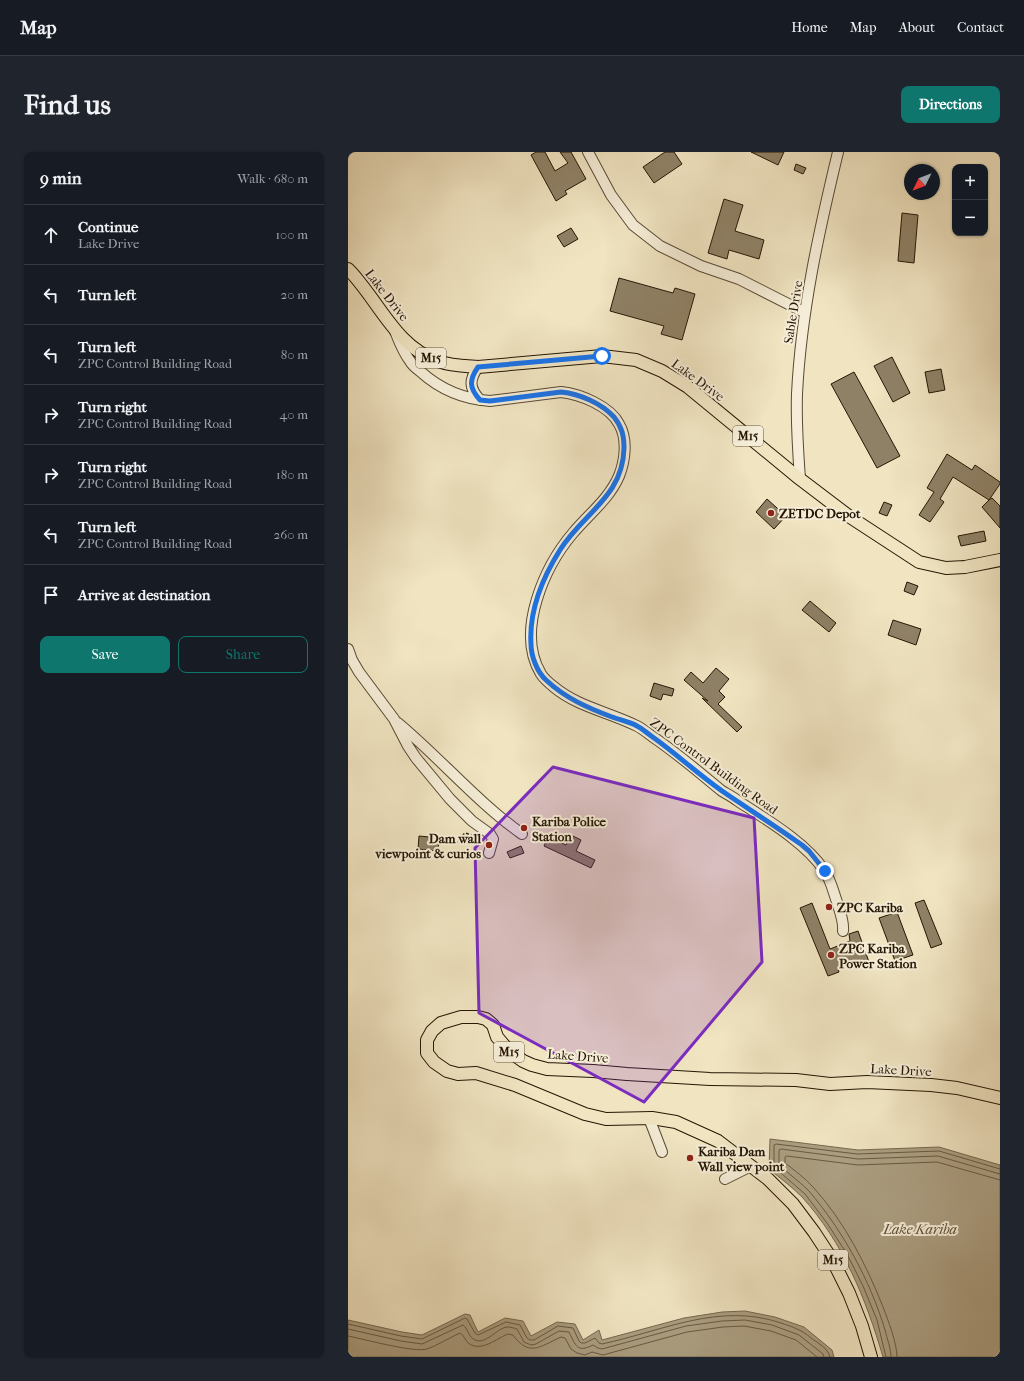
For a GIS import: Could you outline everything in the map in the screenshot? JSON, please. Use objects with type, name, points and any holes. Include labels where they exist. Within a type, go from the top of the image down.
[{"type":"main road","name":"Lake Drive","points":[[348,269],[372,297],[394,329],[416,350],[437,361],[461,366],[478,367],[602,356],[636,360],[662,371],[688,388],[800,479],[850,517],[904,554],[919,562],[946,568],[965,567],[1000,560]]},
{"type":"main road","name":"Lake Drive","points":[[871,1357],[862,1326],[854,1306],[833,1261],[810,1226],[793,1204],[768,1179],[718,1141],[676,1122],[649,1118],[606,1119],[584,1114],[515,1085],[476,1073],[458,1074],[447,1071],[434,1062],[427,1053],[427,1040],[432,1031],[441,1023],[461,1017],[478,1017],[486,1019],[493,1025],[497,1037],[509,1051],[523,1061],[547,1069],[710,1080],[796,1080],[830,1084],[867,1082],[931,1085],[957,1088],[1000,1098]]},
{"type":"street","points":[[588,152],[611,195],[633,225],[660,246],[701,266],[739,279],[804,312]]},
{"type":"street","name":"Sable Drive","points":[[800,479],[797,435],[797,395],[800,346],[804,312],[838,152]]},
{"type":"street","name":"ZPC Control Building Road","points":[[394,329],[402,348],[411,363],[433,383],[456,394],[490,401],[561,392],[572,393],[590,400],[611,414],[619,424],[624,437],[622,465],[619,477],[605,499],[573,532],[560,549],[539,593],[533,616],[530,643],[540,674],[563,694],[588,708],[637,726],[668,748],[725,793],[802,845],[809,851],[825,871],[844,923],[843,931]]},
{"type":"street","points":[[478,367],[472,375],[471,384],[474,393],[480,400]]},
{"type":"street","points":[[348,649],[359,672],[394,719],[408,746],[430,776],[472,821],[490,834],[493,839],[489,853]]},
{"type":"street","points":[[394,719],[485,804],[522,834]]},
{"type":"street","points":[[649,1118],[662,1152]]},
{"type":"street","points":[[726,1179],[751,1166]]},
{"type":"path","points":[[455,842],[463,843],[463,835],[465,833],[475,836],[480,840],[486,837],[493,839]]},
{"type":"highlighted area","points":[[553,767],[754,818],[762,962],[644,1102],[479,1013],[475,848]]},
{"type":"water","name":"Lake Kariba","points":[[770,1139],[858,1150],[939,1147],[1000,1165],[1000,1357],[883,1357],[861,1293],[852,1272],[830,1233],[817,1214],[802,1197],[769,1169]]},
{"type":"water","points":[[745,1311],[775,1317],[804,1327],[832,1350],[834,1357],[348,1357],[348,1320],[422,1335],[465,1314],[470,1315],[478,1332],[505,1318],[523,1321],[531,1336],[557,1322],[575,1324],[583,1340],[599,1330],[602,1340],[684,1318],[722,1312]]},
{"type":"building","points":[[536,152],[545,152],[555,171],[568,163],[560,152],[571,152],[586,179],[565,191],[567,194],[556,201],[531,155]]},
{"type":"building","points":[[665,152],[674,152],[682,164],[654,183],[643,167]]},
{"type":"building","points":[[751,152],[784,152],[778,165]]},
{"type":"building","points":[[796,164],[806,168],[803,174],[794,170]]},
{"type":"building","points":[[724,199],[743,205],[735,231],[764,240],[759,259],[729,250],[727,259],[708,253]]},
{"type":"building","points":[[902,213],[918,215],[914,263],[898,261]]},
{"type":"building","points":[[571,228],[578,239],[564,247],[557,236]]},
{"type":"building","points":[[619,278],[673,293],[675,288],[695,294],[682,340],[661,334],[664,326],[610,311]]},
{"type":"building","points":[[892,357],[910,393],[893,402],[874,366]]},
{"type":"building","points":[[941,369],[945,390],[929,393],[925,372]]},
{"type":"building","points":[[854,372],[900,456],[877,468],[831,384]]},
{"type":"building","points":[[947,454],[972,470],[975,465],[1000,482],[1000,484],[989,500],[953,477],[940,499],[944,502],[930,522],[919,515],[934,492],[927,488]]},
{"type":"building","points":[[992,498],[1000,506],[1000,528],[982,507]]},
{"type":"building","points":[[767,499],[786,516],[774,529],[756,512]]},
{"type":"building","points":[[884,502],[892,505],[887,516],[879,513]]},
{"type":"building","points":[[984,531],[986,541],[961,546],[958,536]]},
{"type":"building","points":[[907,582],[918,586],[914,595],[904,591]]},
{"type":"building","points":[[810,601],[836,623],[829,632],[802,610]]},
{"type":"building","points":[[893,620],[921,629],[916,645],[888,635]]},
{"type":"building","points":[[716,668],[729,679],[719,691],[725,697],[718,704],[742,727],[737,732],[702,698],[708,701],[684,680],[691,672],[703,683]]},
{"type":"building","points":[[654,683],[674,689],[672,696],[663,694],[661,700],[650,696]]},
{"type":"building","points":[[571,835],[581,840],[576,851],[595,860],[591,868],[544,846],[548,837],[566,845]]},
{"type":"building","points":[[419,836],[439,838],[438,851],[418,849]]},
{"type":"building","points":[[521,846],[524,853],[510,858],[507,852]]},
{"type":"building","points":[[924,900],[942,944],[931,948],[915,903]]},
{"type":"building","points":[[812,903],[830,949],[850,941],[849,934],[858,931],[869,962],[859,965],[857,961],[838,969],[839,972],[828,976],[800,908]]},
{"type":"building","points":[[897,912],[913,955],[895,961],[879,918]]},
{"type":"place","name":"ZETDC Depot","points":[[771,513]]},
{"type":"place","name":"Kariba Police Station","points":[[524,828]]},
{"type":"place","name":"Dam wall viewpoint & curios","points":[[489,845]]},
{"type":"place","name":"ZPC Kariba","points":[[829,907]]},
{"type":"place","name":"ZPC Kariba Power Station","points":[[831,955]]},
{"type":"place","name":"Kariba Dam Wall view point","points":[[690,1158]]},
{"type":"route","points":[[602,356],[478,367],[472,375],[471,384],[474,393],[480,400],[490,401],[561,392],[572,393],[590,400],[611,414],[619,424],[624,437],[624,455],[619,477],[605,499],[573,532],[560,549],[539,593],[533,616],[530,643],[531,651],[540,674],[563,694],[588,708],[637,726],[668,748],[725,793],[802,845],[809,851],[825,871]]}]
